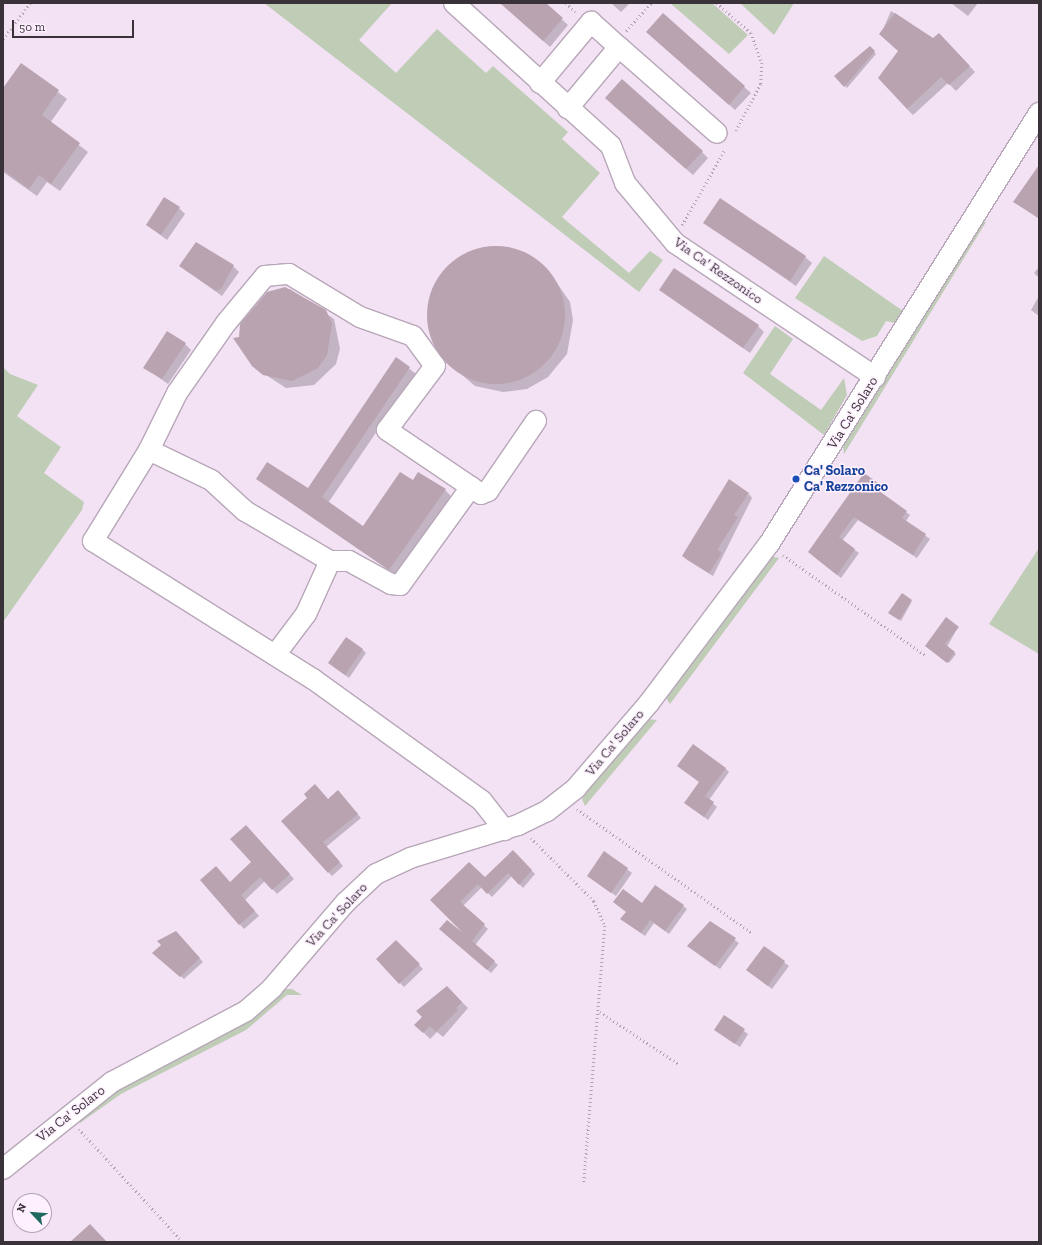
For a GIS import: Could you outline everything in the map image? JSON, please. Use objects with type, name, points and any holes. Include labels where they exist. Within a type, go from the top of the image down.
[{"type":"street","name":"Via Ca' Rezzonico","points":[[454,3],[540,83],[611,146],[625,183],[675,243],[876,377]]},
{"type":"street","points":[[540,83],[591,22],[621,41],[725,140]]},
{"type":"street","points":[[568,108],[621,41]]},
{"type":"street","name":"Via Ca' Solaro","points":[[3,1169],[67,1116],[134,1069],[246,1011],[272,988],[346,903],[376,874],[410,858],[512,827],[564,799],[649,703],[768,544],[876,377],[1039,113]]},
{"type":"street","points":[[512,827],[482,801],[275,655],[93,541],[150,450],[177,394],[226,323],[265,276],[289,274],[360,317],[413,336],[435,366],[387,430],[481,494],[488,490],[536,421]]},
{"type":"street","points":[[150,450],[211,480],[245,511],[330,561],[349,561],[391,584],[400,585],[471,487]]},
{"type":"street","points":[[275,655],[306,614],[330,561]]},
{"type":"path","points":[[3,39],[30,3]]},
{"type":"path","points":[[621,41],[651,3]]},
{"type":"path","points":[[682,233],[682,224],[725,140],[759,89],[762,63],[751,33],[717,3]]},
{"type":"path","points":[[768,544],[926,656]]},
{"type":"path","points":[[564,799],[752,933]]},
{"type":"path","points":[[512,827],[594,901],[603,916],[600,1012],[584,1183]]},
{"type":"path","points":[[600,1012],[679,1064]]},
{"type":"path","points":[[67,1116],[183,1242]]},
{"type":"green space","points":[[264,3],[392,3],[359,40],[396,73],[437,29],[486,73],[493,66],[568,132],[562,139],[600,173],[562,217],[629,273],[650,251],[663,260],[639,292]]},
{"type":"green space","points":[[670,3],[712,3],[748,35],[729,54]]},
{"type":"green space","points":[[740,3],[794,3],[774,35]]},
{"type":"green space","points":[[981,220],[986,222],[844,454],[843,445]]},
{"type":"green space","points":[[824,256],[903,311],[895,323],[886,321],[877,336],[862,341],[795,298]]},
{"type":"green space","points":[[775,326],[793,339],[770,374],[821,410],[844,378],[847,395],[824,435],[743,373]]},
{"type":"green space","points":[[3,367],[10,374],[38,385],[17,416],[61,447],[44,473],[84,502],[82,510],[3,622]]},
{"type":"green space","points":[[1039,548],[1039,654],[989,624]]},
{"type":"green space","points":[[770,556],[779,558],[670,704],[664,695]]},
{"type":"green space","points":[[646,719],[657,720],[585,806],[582,799],[586,793]]},
{"type":"green space","points":[[283,989],[292,989],[302,995],[287,995],[246,1030],[121,1094],[80,1123],[79,1120],[97,1102],[185,1051],[242,1025]]},
{"type":"building","points":[[500,3],[546,3],[563,18],[543,41]]},
{"type":"building","points":[[663,13],[745,86],[729,105],[646,32]]},
{"type":"building","points":[[895,13],[933,38],[939,33],[970,66],[949,85],[941,77],[907,109],[878,78],[898,51],[879,34]]},
{"type":"building","points":[[870,46],[875,51],[844,87],[834,76]]},
{"type":"building","points":[[21,63],[59,90],[42,115],[80,143],[51,184],[39,175],[29,189],[3,170],[3,88]]},
{"type":"building","points":[[622,79],[703,151],[686,169],[605,98]]},
{"type":"building","points":[[1039,165],[1039,218],[1013,202]]},
{"type":"building","points":[[164,197],[180,207],[161,235],[146,225]]},
{"type":"building","points":[[720,198],[806,256],[790,281],[703,223]]},
{"type":"building","points":[[196,242],[234,265],[221,289],[216,291],[179,266]]},
{"type":"building","points":[[496,246],[516,249],[540,262],[549,271],[562,295],[565,315],[562,335],[549,359],[540,368],[516,381],[496,384],[476,381],[452,368],[443,359],[430,335],[427,315],[430,295],[443,271],[452,262],[476,249]]},
{"type":"building","points":[[674,268],[759,325],[743,348],[659,290]]},
{"type":"building","points":[[285,287],[326,310],[332,324],[327,355],[318,368],[292,381],[263,375],[252,366],[233,338],[239,337],[240,324],[267,292]]},
{"type":"building","points":[[167,331],[186,343],[162,379],[143,368]]},
{"type":"building","points":[[396,357],[410,367],[322,497],[363,526],[400,472],[413,480],[418,472],[446,489],[389,570],[256,479],[267,462],[308,488]]},
{"type":"building","points":[[864,473],[878,483],[875,488],[907,511],[902,518],[926,534],[913,555],[854,517],[839,537],[855,549],[837,575],[808,552]]},
{"type":"building","points":[[729,479],[749,493],[734,515],[738,517],[720,545],[718,550],[722,553],[709,573],[682,556]]},
{"type":"building","points":[[902,593],[912,600],[899,620],[888,613]]},
{"type":"building","points":[[946,617],[959,627],[945,644],[955,652],[947,663],[925,646]]},
{"type":"building","points":[[346,637],[363,649],[345,675],[328,663]]},
{"type":"building","points":[[693,744],[726,768],[705,796],[714,802],[704,817],[684,803],[699,782],[677,766]]},
{"type":"building","points":[[315,784],[328,799],[338,790],[358,814],[323,842],[340,862],[328,873],[281,821],[307,798],[304,794]]},
{"type":"building","points":[[246,825],[290,874],[272,890],[260,877],[241,895],[255,911],[239,925],[200,880],[216,866],[230,882],[251,862],[230,839]]},
{"type":"building","points":[[513,850],[532,870],[519,885],[508,873],[487,894],[478,884],[460,902],[485,924],[472,941],[495,961],[487,970],[439,929],[447,920],[462,932],[430,900],[469,862],[485,877]]},
{"type":"building","points":[[604,851],[628,868],[611,893],[587,876]]},
{"type":"building","points":[[655,885],[684,905],[665,931],[650,920],[641,933],[620,919],[626,912],[613,902],[623,889],[642,903]]},
{"type":"building","points":[[710,921],[736,938],[715,966],[687,946]]},
{"type":"building","points":[[176,931],[200,958],[180,977],[152,953],[161,945],[157,941]]},
{"type":"building","points":[[396,940],[420,964],[399,984],[376,959]]},
{"type":"building","points":[[764,946],[785,961],[768,986],[746,970]]},
{"type":"building","points":[[447,986],[462,1002],[456,1008],[458,1010],[436,1032],[430,1026],[423,1033],[414,1025],[422,1017],[416,1011]]},
{"type":"building","points":[[724,1015],[745,1029],[735,1044],[714,1030]]},
{"type":"building","points":[[90,1224],[107,1242],[70,1242]]},
{"type":"place","name":"Ca' Solaro Ca' Rezzonico","points":[[796,479]]}]
